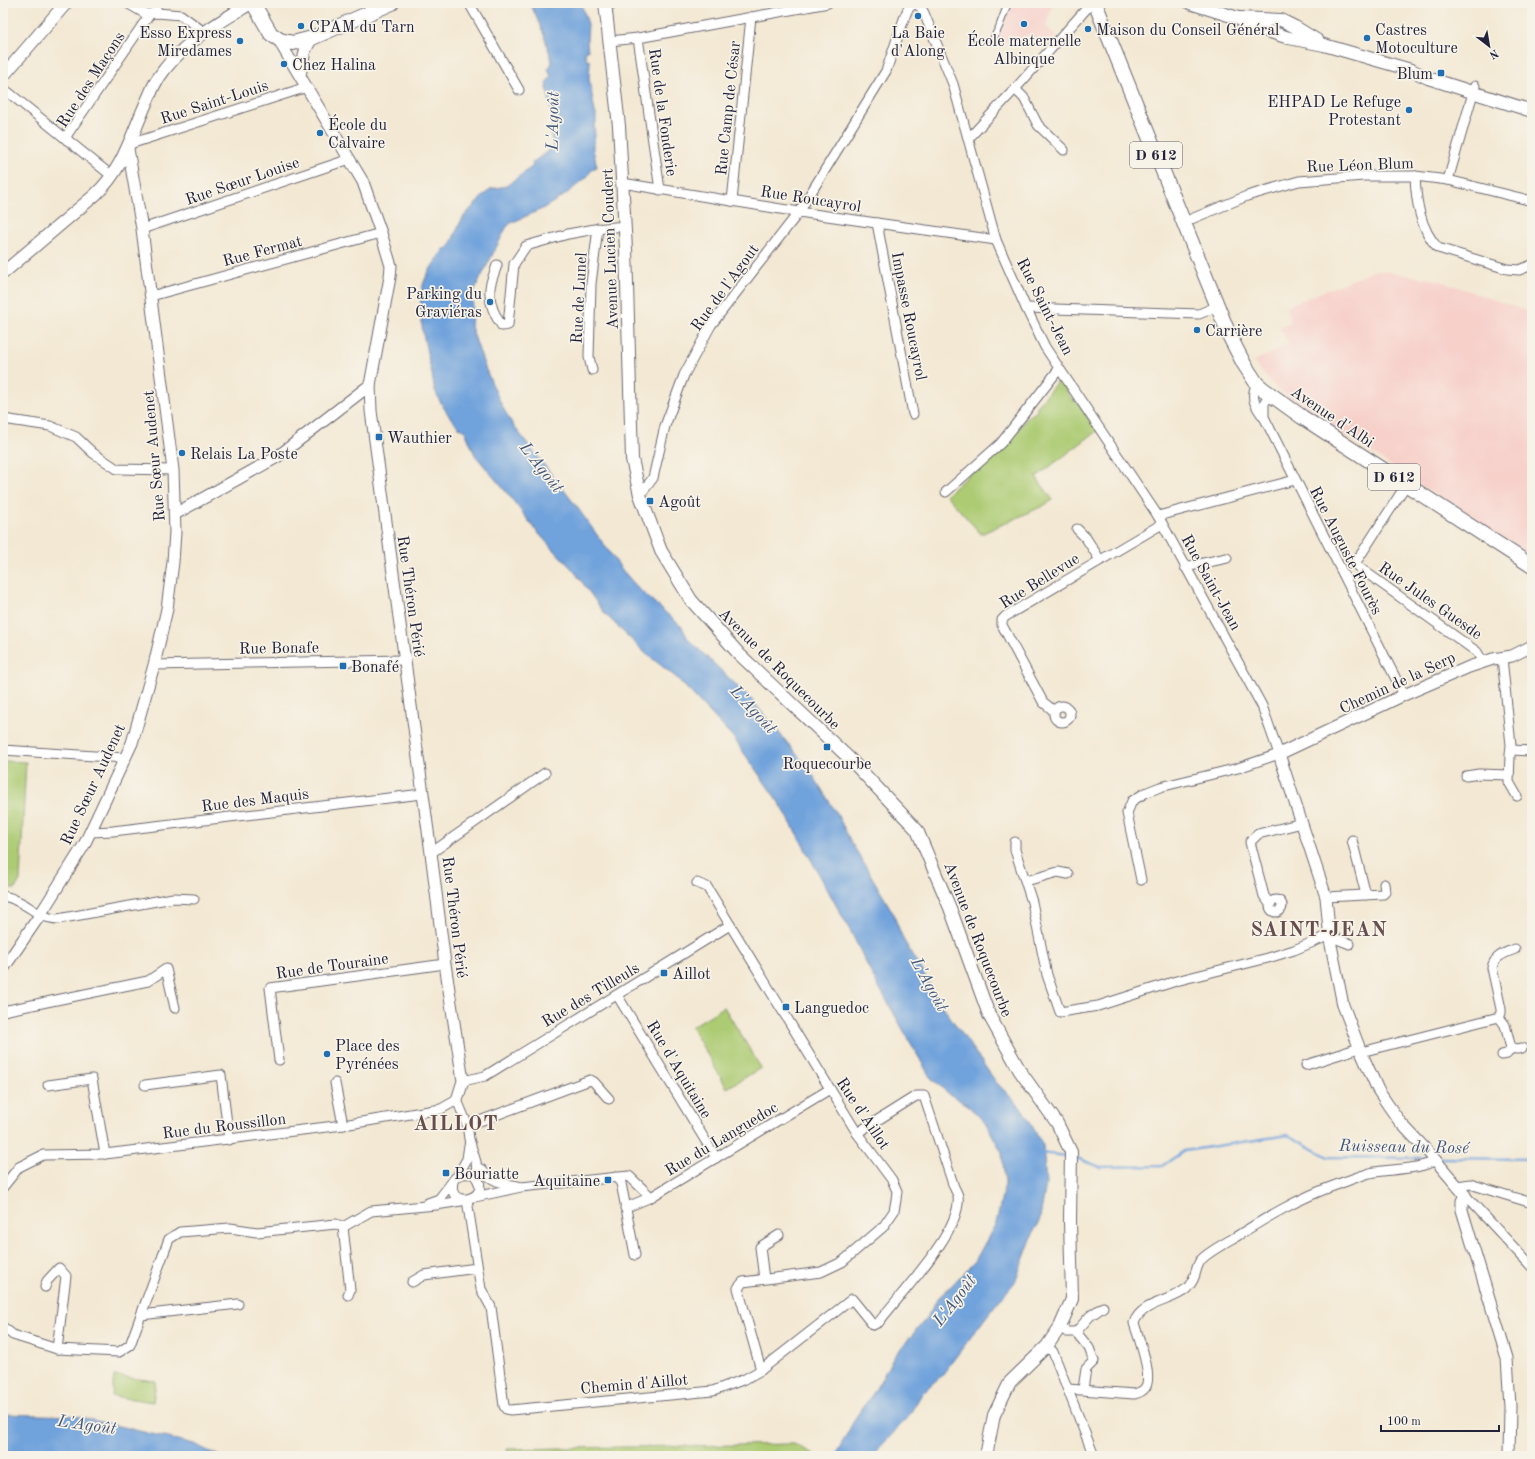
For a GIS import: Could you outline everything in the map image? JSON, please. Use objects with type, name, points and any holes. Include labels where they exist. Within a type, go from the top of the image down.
[{"type":"main road","points":[[3,76],[66,3]]},
{"type":"main road","points":[[3,272],[95,195],[112,176],[129,146],[157,80],[186,45],[204,32],[252,3],[271,34],[280,40],[293,42],[305,40],[392,3]]},
{"type":"main road","name":"D 612","points":[[1096,3],[1239,356],[1258,384]]},
{"type":"main road","points":[[1190,3],[1238,18],[1264,30],[1289,38],[1324,45],[1411,70],[1428,78],[1532,103]]},
{"type":"main road","name":"Avenue Lucien Coudert","points":[[609,4],[610,41],[619,126],[625,226],[632,458],[640,495]]},
{"type":"main road","points":[[1474,89],[1532,111]]},
{"type":"main road","name":"Avenue d'Albi","points":[[1258,384],[1270,395],[1302,417],[1532,566]]},
{"type":"main road","name":"Avenue de Roquecourbe","points":[[640,495],[661,551],[691,600],[739,654],[850,759],[918,830],[950,908],[989,1016],[1020,1071],[1057,1123],[1071,1156],[1070,1221],[1072,1299],[1060,1327],[1047,1346],[1010,1382],[994,1415],[986,1456]]},
{"type":"street","points":[[127,3],[146,14],[182,16],[204,32]]},
{"type":"street","points":[[154,14],[155,3]]},
{"type":"street","points":[[469,3],[520,90]]},
{"type":"street","points":[[610,41],[638,38],[828,3]]},
{"type":"street","points":[[992,42],[1008,3]]},
{"type":"street","points":[[969,138],[1088,7],[1096,3]]},
{"type":"street","name":"Rue Saint-Jean","points":[[913,4],[920,6],[924,13],[953,84],[996,240],[1045,347],[1160,520],[1262,706],[1326,898],[1334,965],[1344,1006],[1360,1050],[1378,1090],[1400,1122],[1465,1195]]},
{"type":"street","name":"Rue de l'Agout","points":[[640,495],[653,478],[665,426],[684,375],[711,325],[799,212],[886,71],[908,9],[913,4]]},
{"type":"street","name":"Rue des Maçons","points":[[67,140],[67,135],[154,14]]},
{"type":"street","name":"Rue Camp de César","points":[[732,201],[751,17]]},
{"type":"street","name":"Rue de la Fonderie","points":[[638,38],[660,190]]},
{"type":"street","name":"Rue Théron Périé","points":[[280,40],[363,182],[391,266],[370,385],[371,411],[445,964],[463,1081],[457,1100]]},
{"type":"street","points":[[300,75],[305,50],[305,40]]},
{"type":"street","name":"Rue Saint-Louis","points":[[129,146],[307,87]]},
{"type":"street","points":[[3,88],[112,176]]},
{"type":"street","points":[[1015,89],[1024,98],[1034,127],[1064,150]]},
{"type":"street","points":[[1448,180],[1474,89]]},
{"type":"street","name":"Rue Sœur Audenet","points":[[3,969],[40,916],[91,832],[132,743],[163,631],[171,584],[174,554],[175,514],[173,470],[142,229],[129,146]]},
{"type":"street","name":"Rue Sœur Louise","points":[[142,229],[350,159]]},
{"type":"street","name":"Rue Léon Blum","points":[[1184,222],[1247,196],[1300,181],[1364,176],[1414,176],[1448,180],[1532,201]]},
{"type":"street","points":[[1414,176],[1416,200],[1420,214],[1431,241],[1438,248],[1507,269],[1519,270],[1532,265]]},
{"type":"street","name":"Rue Roucayrol","points":[[622,183],[877,224],[996,240]]},
{"type":"street","name":"Impasse Roucayrol","points":[[877,224],[913,414]]},
{"type":"street","points":[[497,265],[490,289],[495,316],[502,326],[508,325],[514,264],[526,246],[568,234],[598,228],[625,226]]},
{"type":"street","name":"Rue de Lunel","points":[[592,370],[589,357],[591,284],[598,228]]},
{"type":"street","name":"Rue Fermat","points":[[151,296],[381,233]]},
{"type":"street","points":[[1026,308],[1199,314],[1218,306]]},
{"type":"street","points":[[946,492],[1001,443],[1060,369]]},
{"type":"street","name":"Rue Auguste Fourès","points":[[1258,384],[1254,390],[1253,397],[1257,408],[1265,419],[1404,695]]},
{"type":"street","points":[[175,514],[277,457],[370,385]]},
{"type":"street","points":[[1265,419],[1264,403],[1270,395]]},
{"type":"street","points":[[3,418],[50,426],[76,437],[93,453],[117,469],[173,470]]},
{"type":"street","name":"Rue Bellevue","points":[[1054,711],[1043,702],[1002,625],[1002,620],[1006,616],[1100,560],[1160,520],[1295,480]]},
{"type":"street","name":"Rue Jules Guesde","points":[[1406,484],[1358,559],[1357,566],[1477,652],[1483,662]]},
{"type":"street","points":[[175,498],[192,504]]},
{"type":"street","points":[[1077,529],[1086,538],[1100,560]]},
{"type":"street","points":[[1185,567],[1227,558]]},
{"type":"street","name":"Chemin de la Serp","points":[[1279,754],[1404,695],[1469,667],[1483,662],[1512,656],[1532,646]]},
{"type":"street","points":[[1502,658],[1511,745],[1509,782],[1517,796]]},
{"type":"street","name":"Rue Bonafe","points":[[154,665],[404,660]]},
{"type":"street","points":[[3,750],[125,758]]},
{"type":"street","points":[[1510,750],[1532,750]]},
{"type":"street","points":[[1141,880],[1127,813],[1132,802],[1145,793],[1160,787],[1238,768],[1279,754]]},
{"type":"street","points":[[431,853],[545,773]]},
{"type":"street","points":[[1466,776],[1479,774],[1509,775]]},
{"type":"street","name":"Rue des Maquis","points":[[91,832],[422,794]]},
{"type":"street","points":[[1270,904],[1264,896],[1250,842],[1258,834],[1302,823]]},
{"type":"street","points":[[1352,840],[1366,895]]},
{"type":"street","points":[[1015,842],[1015,850],[1026,881],[1033,908],[1047,975],[1060,1012],[1098,1006],[1176,981],[1268,958],[1330,937],[1350,944]]},
{"type":"street","points":[[1026,881],[1058,872],[1068,874]]},
{"type":"street","name":"Rue d'Aillot","points":[[697,883],[707,887],[857,1133],[892,1180],[897,1191],[894,1211],[888,1220],[842,1262],[821,1272],[743,1282],[738,1288],[761,1370]]},
{"type":"street","points":[[1326,898],[1383,894],[1385,892],[1384,884]]},
{"type":"street","points":[[3,896],[16,900],[40,916],[48,919],[58,919],[172,898],[194,899]]},
{"type":"street","name":"Rue des Tilleuls","points":[[463,1081],[485,1076],[730,925]]},
{"type":"street","points":[[715,935],[728,936],[742,945]]},
{"type":"street","points":[[1499,1016],[1501,1009],[1492,964],[1498,956],[1515,949]]},
{"type":"street","name":"Rue de Touraine","points":[[279,1060],[270,988],[445,964]]},
{"type":"street","points":[[3,1011],[148,981],[166,969],[175,1008]]},
{"type":"street","name":"Rue d'Aquitaine","points":[[617,995],[716,1158]]},
{"type":"street","points":[[1306,1065],[1360,1050],[1499,1016]]},
{"type":"street","points":[[1499,1016],[1505,1025],[1511,1048]]},
{"type":"street","points":[[1511,1048],[1522,1048]]},
{"type":"street","points":[[1502,1055],[1506,1054],[1511,1048]]},
{"type":"street","points":[[145,1085],[221,1075],[229,1140]]},
{"type":"street","points":[[48,1086],[92,1080],[105,1154]]},
{"type":"street","points":[[467,1124],[477,1122],[590,1080],[594,1082],[609,1099]]},
{"type":"street","points":[[335,1083],[343,1125]]},
{"type":"street","name":"Rue du Languedoc","points":[[625,1208],[651,1197],[830,1089]]},
{"type":"street","name":"Chemin d'Aillot","points":[[477,1268],[481,1289],[491,1307],[499,1373],[504,1406],[506,1409],[510,1410],[713,1391],[744,1380],[761,1370],[852,1299],[873,1324],[879,1322],[932,1257],[952,1222],[956,1212],[958,1196],[924,1096],[916,1096],[857,1133]]},
{"type":"street","points":[[457,1100],[467,1124],[469,1139],[476,1162],[477,1175],[479,1189],[471,1198],[461,1199],[454,1194],[452,1188],[455,1179],[464,1173],[477,1175],[521,1187]]},
{"type":"street","name":"Rue du Roussillon","points":[[3,1187],[19,1167],[43,1155],[105,1154],[343,1125],[441,1109],[457,1100]]},
{"type":"street","points":[[423,1205],[439,1198],[455,1179],[468,1159],[469,1139]]},
{"type":"street","points":[[1068,1389],[1134,1394],[1140,1392],[1146,1387],[1148,1375],[1134,1323],[1137,1316],[1142,1311],[1173,1297],[1186,1289],[1192,1282],[1200,1260],[1224,1244],[1279,1210],[1306,1196],[1369,1174],[1417,1166],[1436,1161]]},
{"type":"street","points":[[343,1227],[371,1211],[436,1205],[521,1187],[616,1177],[629,1176],[651,1197]]},
{"type":"street","points":[[616,1177],[621,1183],[635,1255]]},
{"type":"street","points":[[1458,1186],[1470,1184],[1532,1203]]},
{"type":"street","points":[[1509,1456],[1510,1406],[1507,1358],[1462,1210],[1462,1201],[1465,1195],[1532,1267]]},
{"type":"street","points":[[412,1282],[424,1275],[477,1268],[471,1198]]},
{"type":"street","points":[[3,1327],[13,1335],[57,1349],[119,1352],[130,1345],[169,1239],[180,1232],[230,1228],[257,1232],[336,1224],[343,1227]]},
{"type":"street","points":[[343,1227],[350,1290],[348,1296]]},
{"type":"street","points":[[764,1279],[760,1247],[779,1235]]},
{"type":"street","points":[[45,1287],[47,1281],[59,1268],[66,1276],[57,1349]]},
{"type":"street","points":[[140,1315],[238,1304]]},
{"type":"street","points":[[1060,1327],[1067,1332],[1076,1332],[1090,1316],[1103,1306]]},
{"type":"street","points":[[1076,1332],[1089,1348],[1094,1361],[1086,1369],[1083,1389]]},
{"type":"street","points":[[1047,1346],[1053,1352],[1094,1456]]},
{"type":"shaded area","name":"École maternelle Albinque","points":[[1010,3],[1053,3],[1046,26],[1057,36],[1046,48],[1027,34],[1022,48],[995,37]]},
{"type":"shaded area","points":[[1377,270],[1440,281],[1532,313],[1532,558],[1303,408],[1276,388],[1253,362],[1289,344],[1279,327],[1291,323],[1287,306]]},
{"type":"green space","points":[[1059,379],[1073,401],[1075,399],[1097,431],[1036,477],[1053,500],[981,534],[946,495],[1003,444],[1008,444],[1028,416],[1037,411],[1037,407]]},
{"type":"green space","points":[[3,761],[26,762],[20,880],[15,889],[3,888]]},
{"type":"green space","points":[[724,1007],[761,1068],[727,1088],[691,1027]]},
{"type":"green space","points":[[114,1376],[156,1381],[153,1402],[112,1396]]},
{"type":"green space","points":[[794,1444],[818,1456],[508,1456],[507,1449]]},
{"type":"green space","points":[[37,1449],[78,1454],[83,1456],[3,1456],[3,1453]]},
{"type":"water","name":"L'Agoût","points":[[530,3],[581,3],[588,24],[588,51],[585,52],[587,61],[589,60],[590,63],[589,78],[596,114],[593,149],[597,167],[592,169],[587,177],[565,195],[542,209],[511,223],[506,228],[474,291],[471,327],[486,370],[503,408],[513,425],[577,507],[623,571],[640,590],[682,627],[688,639],[751,699],[809,769],[837,814],[850,840],[892,911],[903,939],[941,1004],[996,1082],[1023,1110],[1043,1145],[1046,1184],[1039,1223],[1034,1231],[1015,1282],[996,1304],[942,1375],[923,1392],[908,1417],[872,1456],[835,1456],[856,1417],[874,1392],[895,1355],[925,1320],[938,1298],[975,1261],[996,1223],[1005,1184],[1002,1153],[987,1125],[968,1105],[949,1094],[930,1077],[872,975],[852,934],[782,807],[732,736],[677,678],[644,652],[605,614],[574,571],[538,533],[475,455],[465,431],[457,425],[449,415],[436,393],[421,320],[423,283],[444,249],[448,248],[464,216],[490,189],[506,186],[533,166],[532,163],[553,147],[550,127],[552,128],[553,121],[546,83],[551,77],[548,68],[552,61],[543,32]]},
{"type":"water","name":"L'Agoût","points":[[3,1414],[76,1416],[194,1444],[219,1456],[83,1456],[37,1449],[3,1453]]},
{"type":"waterway","name":"Ruisseau du Rosé","points":[[1074,1157],[1100,1167],[1162,1166],[1184,1151],[1288,1135],[1328,1157],[1430,1158]]},
{"type":"waterway","name":"Ruisseau du Rosé","points":[[1040,1153],[1067,1156]]},
{"type":"waterway","name":"Ruisseau du Rosé","points":[[1439,1158],[1532,1159]]},
{"type":"place","name":"La Baie d'Along","points":[[918,16]]},
{"type":"place","name":"École maternelle Albinque","points":[[1024,24]]},
{"type":"place","name":"CPAM du Tarn","points":[[301,26]]},
{"type":"place","name":"Maison du Conseil Général","points":[[1088,29]]},
{"type":"place","name":"Castres Motoculture","points":[[1367,38]]},
{"type":"place","name":"Esso Express Miredames","points":[[240,41]]},
{"type":"place","name":"Chez Halina","points":[[284,64]]},
{"type":"place","name":"Blum","points":[[1441,73]]},
{"type":"place","name":"EHPAD Le Refuge Protestant","points":[[1409,110]]},
{"type":"place","name":"École du Calvaire","points":[[320,133]]},
{"type":"place","name":"Parking du Graviéras","points":[[490,302]]},
{"type":"place","name":"Carrière","points":[[1197,330]]},
{"type":"place","name":"Wauthier","points":[[379,437]]},
{"type":"place","name":"Relais La Poste","points":[[182,453]]},
{"type":"place","name":"Agoût","points":[[650,501]]},
{"type":"place","name":"Bonafé","points":[[343,666]]},
{"type":"place","name":"Roquecourbe","points":[[827,747]]},
{"type":"place","name":"Aillot","points":[[664,973]]},
{"type":"place","name":"Languedoc","points":[[786,1007]]},
{"type":"place","name":"Place des Pyrénées","points":[[327,1054]]},
{"type":"place","name":"Bouriatte","points":[[446,1173]]},
{"type":"place","name":"Aquitaine","points":[[608,1180]]},
{"type":"district","name":"SAINT-JEAN","points":[[1319,929]]},
{"type":"district","name":"AILLOT","points":[[456,1123]]}]
